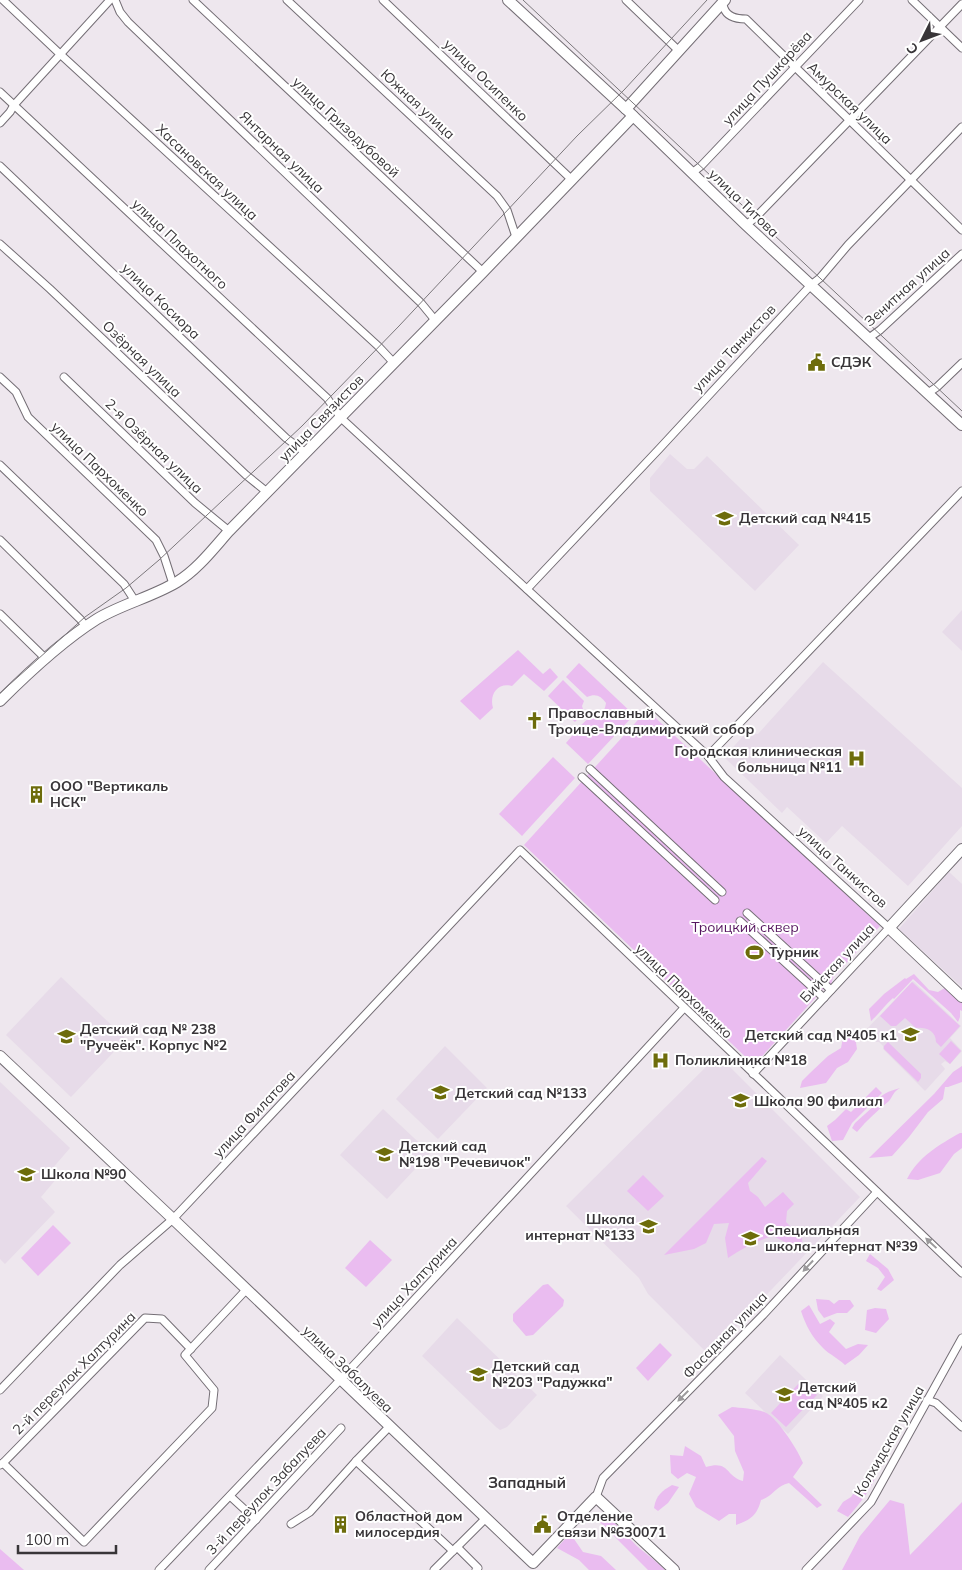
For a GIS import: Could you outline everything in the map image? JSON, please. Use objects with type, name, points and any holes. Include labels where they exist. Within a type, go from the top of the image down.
[{"type":"street","name":"Хасановская улица","points":[[3,0],[378,346],[394,363]]},
{"type":"street","points":[[0,123],[14,105],[110,0]]},
{"type":"street","name":"Янтарная улица","points":[[115,0],[120,12],[128,22],[421,303],[435,320]]},
{"type":"street","name":"улица Гризодубовой","points":[[192,0],[483,272]]},
{"type":"street","name":"Южная улица","points":[[287,0],[498,196],[507,210],[516,237]]},
{"type":"street","name":"улица Осипенко","points":[[383,0],[571,179]]},
{"type":"street","name":"улица Титова","points":[[508,0],[746,225],[962,425]]},
{"type":"street","points":[[626,0],[679,51]]},
{"type":"street","name":"улица Пушкарёва","points":[[692,173],[701,166],[794,66],[859,0]]},
{"type":"street","points":[[912,0],[962,48]]},
{"type":"street","name":"улица Связистов","points":[[1,698],[46,659],[99,618],[173,584],[198,564],[483,272],[571,179],[723,1]]},
{"type":"street","name":"Амурская улица","points":[[723,1],[724,9],[728,15],[739,19],[746,19],[962,230]]},
{"type":"street","points":[[746,225],[850,121],[962,4]]},
{"type":"street","name":"улица Плахотного","points":[[0,92],[327,398],[341,418]]},
{"type":"street","name":"улица Танкистов","points":[[528,588],[811,285],[820,278],[848,245],[962,127]]},
{"type":"street","name":"улица Косиора","points":[[0,166],[286,438],[306,453]]},
{"type":"street","name":"Озёрная улица","points":[[0,244],[50,289],[246,476],[267,492]]},
{"type":"street","name":"Зенитная улица","points":[[868,338],[880,330],[962,254]]},
{"type":"street","points":[[928,393],[962,363]]},
{"type":"street","name":"улица Пархоменко","points":[[0,377],[16,392],[28,417],[156,540],[164,556],[173,584]]},
{"type":"street","name":"2-я Озёрная улица","points":[[64,377],[194,503],[214,517],[229,531]]},
{"type":"street","name":"улица Танкистов","points":[[341,418],[528,588],[708,756],[724,777],[962,997]]},
{"type":"street","points":[[0,465],[124,584],[135,601]]},
{"type":"street","points":[[708,756],[962,490]]},
{"type":"street","points":[[0,540],[86,627]]},
{"type":"street","points":[[0,614],[46,659]]},
{"type":"street","points":[[590,769],[722,892]]},
{"type":"street","points":[[582,777],[715,900]]},
{"type":"street","name":"Бийская улица","points":[[753,1074],[962,849]]},
{"type":"street","name":"улица Пархоменко","points":[[520,850],[962,1273]]},
{"type":"street","name":"улица Филатова","points":[[0,1390],[120,1265],[172,1219],[520,850]]},
{"type":"street","points":[[747,913],[832,990]]},
{"type":"street","points":[[740,921],[824,998]]},
{"type":"street","name":"улица Халтурина","points":[[159,1570],[340,1380],[684,1008]]},
{"type":"street","name":"улица Забалуева","points":[[0,1056],[533,1564],[596,1496]]},
{"type":"street","name":"Фасадная улица","points":[[596,1496],[602,1478],[763,1315],[877,1192]]},
{"type":"street","points":[[2,1464],[84,1542],[212,1408],[214,1390],[185,1355],[246,1290]]},
{"type":"street","name":"2-й переулок Халтурина","points":[[2,1464],[145,1318],[162,1319],[191,1349]]},
{"type":"street","name":"Колхидская улица","points":[[806,1570],[870,1502],[962,1338]]},
{"type":"street","points":[[927,1400],[936,1403],[962,1427]]},
{"type":"street","points":[[291,1524],[310,1512],[389,1426]]},
{"type":"street","name":"3-й переулок Забалуева","points":[[209,1570],[341,1428]]},
{"type":"street","points":[[356,1461],[478,1568],[476,1570]]},
{"type":"street","points":[[230,1496],[256,1520]]},
{"type":"street","points":[[596,1496],[674,1570]]},
{"type":"street","points":[[434,1570],[486,1518]]},
{"type":"shaded area","name":"Детский сад №415","points":[[670,454],[687,469],[694,469],[707,456],[799,545],[755,591],[650,491],[650,478]]},
{"type":"shaded area","points":[[962,610],[962,651],[942,632]]},
{"type":"shaded area","name":"Городская клиническая больница №11","points":[[823,662],[962,788],[962,826],[908,886],[842,826],[826,843],[787,807],[782,813],[724,757],[746,733],[758,734]]},
{"type":"shaded area","points":[[949,872],[962,884],[962,987],[899,929]]},
{"type":"shaded area","name":"Детский сад № 238 \"Ручеёк\". Корпус №2","points":[[61,977],[126,1039],[71,1097],[6,1035]]},
{"type":"shaded area","name":"Детский сад №405 к1","points":[[913,981],[961,1026],[950,1038],[962,1051],[950,1064],[945,1061],[941,1064],[945,1069],[925,1091],[883,1049],[879,1042],[876,1042],[865,1031]]},
{"type":"shaded area","name":"Детский сад №133","points":[[445,1046],[487,1088],[438,1139],[396,1099]]},
{"type":"shaded area","points":[[718,1055],[860,1197],[709,1355],[648,1294],[639,1278],[566,1206]]},
{"type":"shaded area","name":"Школа №90","points":[[0,1082],[70,1148],[51,1170],[57,1178],[41,1197],[55,1212],[5,1264],[0,1259]]},
{"type":"shaded area","name":"Детский сад №198 \"Речевичок\"","points":[[383,1109],[430,1153],[387,1199],[340,1155]]},
{"type":"shaded area","name":"Детский сад №203 \"Радужка\"","points":[[457,1318],[537,1395],[507,1427],[500,1430],[422,1356]]},
{"type":"shaded area","name":"Детский сад №405 к2","points":[[780,1355],[823,1396],[788,1434],[745,1393]]},
{"type":"green space","points":[[518,650],[543,674],[550,668],[558,677],[544,691],[524,674],[512,686],[503,686],[496,690],[492,698],[493,708],[480,720],[460,701]]},
{"type":"green space","points":[[579,663],[634,715],[588,764],[566,743],[591,716],[603,711],[606,703],[598,696],[587,697],[566,677]]},
{"type":"green space","points":[[563,680],[584,701],[582,706],[584,712],[575,722],[548,696]]},
{"type":"green space","name":"Троицкий сквер","points":[[647,710],[880,926],[833,978],[831,985],[827,985],[754,1065],[524,845]]},
{"type":"green space","points":[[553,757],[575,778],[522,836],[499,814]]},
{"type":"green space","points":[[914,974],[929,990],[938,992],[948,986],[962,998],[962,1011],[960,1010],[958,1022],[951,1013],[913,979],[871,1021],[869,1009],[884,994],[905,978]]},
{"type":"green space","points":[[912,982],[960,1026],[941,1047],[930,1030],[916,1028],[905,1018],[896,1026],[891,1026],[880,1016]]},
{"type":"green space","points":[[855,1036],[857,1049],[848,1062],[837,1068],[826,1083],[800,1088],[802,1081],[810,1073],[828,1056],[841,1048],[843,1037]]},
{"type":"green space","points":[[951,1041],[961,1051],[950,1064],[939,1054]]},
{"type":"green space","points":[[888,1042],[921,1074],[918,1082],[884,1049]]},
{"type":"green space","points":[[962,1066],[962,1082],[945,1087],[943,1099],[928,1112],[892,1156],[869,1158],[934,1094],[953,1072]]},
{"type":"green space","points":[[876,1087],[882,1093],[852,1123],[843,1140],[832,1141],[827,1126],[846,1109],[851,1112]]},
{"type":"green space","points":[[900,1088],[857,1132],[852,1128],[882,1096]]},
{"type":"green space","points":[[962,1133],[962,1148],[954,1154],[940,1173],[918,1180],[907,1179],[911,1171],[923,1158]]},
{"type":"green space","points":[[762,1157],[767,1161],[748,1183],[750,1191],[758,1197],[765,1207],[783,1192],[794,1204],[787,1211],[786,1222],[802,1238],[803,1251],[773,1236],[750,1245],[728,1258],[725,1238],[729,1223],[714,1224],[706,1243],[694,1249],[664,1255]]},
{"type":"green space","points":[[643,1175],[664,1196],[648,1211],[627,1191]]},
{"type":"green space","points":[[53,1225],[71,1243],[38,1276],[21,1258]]},
{"type":"green space","points":[[370,1240],[392,1260],[366,1287],[345,1268]]},
{"type":"green space","points":[[870,1254],[888,1269],[894,1280],[881,1291],[877,1289],[885,1277],[878,1268],[866,1261]]},
{"type":"green space","points":[[548,1284],[564,1300],[563,1306],[533,1335],[526,1336],[513,1321],[513,1314],[543,1285]]},
{"type":"green space","points":[[816,1299],[829,1300],[834,1304],[839,1300],[850,1300],[854,1306],[847,1313],[837,1313],[824,1318],[818,1310]]},
{"type":"green space","points":[[809,1305],[820,1324],[830,1319],[835,1323],[829,1332],[846,1349],[858,1344],[868,1345],[859,1355],[845,1365],[823,1348],[810,1331],[801,1311]]},
{"type":"green space","points":[[875,1308],[886,1309],[889,1319],[876,1333],[865,1330],[867,1310]]},
{"type":"green space","points":[[660,1343],[672,1355],[648,1381],[636,1368]]},
{"type":"green space","points":[[802,1380],[817,1395],[786,1427],[771,1413]]},
{"type":"green space","points":[[732,1407],[765,1412],[783,1429],[803,1463],[793,1477],[822,1505],[817,1508],[789,1483],[781,1486],[761,1500],[758,1510],[753,1516],[736,1525],[736,1514],[729,1514],[719,1521],[696,1507],[689,1494],[696,1477],[687,1473],[678,1479],[671,1473],[670,1455],[683,1456],[685,1446],[701,1456],[706,1467],[714,1465],[724,1467],[737,1479],[743,1481],[744,1472],[735,1451],[734,1436],[718,1415]]},
{"type":"green space","points":[[871,1468],[878,1470],[876,1477],[857,1506],[848,1517],[837,1511],[843,1502],[851,1497]]},
{"type":"green space","points":[[672,1485],[679,1487],[668,1503],[658,1511],[654,1508],[658,1497],[662,1491]]},
{"type":"green space","points":[[890,1500],[904,1504],[910,1555],[962,1502],[962,1570],[842,1570],[860,1536]]},
{"type":"green space","points":[[599,1514],[614,1522],[636,1545],[665,1570],[648,1570],[602,1524],[591,1517]]},
{"type":"green space","points":[[565,1539],[574,1539],[583,1552],[601,1556],[616,1570],[589,1570],[579,1560],[557,1548]]},
{"type":"green space","points":[[0,1549],[24,1570],[0,1570]]},
{"type":"tram line","points":[[523,0],[962,411]]},
{"type":"tram line","points":[[0,693],[85,617],[126,588],[159,560],[302,426],[399,326],[577,136],[624,90],[707,0]]},
{"type":"place","name":"СДЭК","points":[[817,362]]},
{"type":"place","name":"Детский сад №415","points":[[725,518]]},
{"type":"place","name":"Православный Троице-Владимирский собор","points":[[534,721]]},
{"type":"place","name":"Городская клиническая больница №11","points":[[856,759]]},
{"type":"place","name":"ООО \"Вертикаль НСК\"","points":[[36,794]]},
{"type":"place","name":"Турник","points":[[755,952]]},
{"type":"place","name":"Детский сад №405 к1","points":[[911,1035]]},
{"type":"place","name":"Детский сад № 238 \"Ручеёк\". Корпус №2","points":[[66,1037]]},
{"type":"place","name":"Поликлиника №18","points":[[661,1060]]},
{"type":"place","name":"Детский сад №133","points":[[441,1093]]},
{"type":"place","name":"Школа 90 филиал","points":[[740,1101]]},
{"type":"place","name":"Детский сад №198 \"Речевичок\"","points":[[385,1154]]},
{"type":"place","name":"Школа №90","points":[[27,1174]]},
{"type":"place","name":"Школа интернат №133","points":[[649,1227]]},
{"type":"place","name":"Специальная школа-интернат №39","points":[[751,1238]]},
{"type":"place","name":"Детский сад №203 \"Радужка\"","points":[[478,1374]]},
{"type":"place","name":"Детский сад №405 к2","points":[[784,1395]]},
{"type":"place","name":"Областной дом милосердия","points":[[341,1524]]},
{"type":"place","name":"Отделение связи №630071","points":[[543,1524]]},
{"type":"district","name":"Западный","points":[[527,1483]]}]
